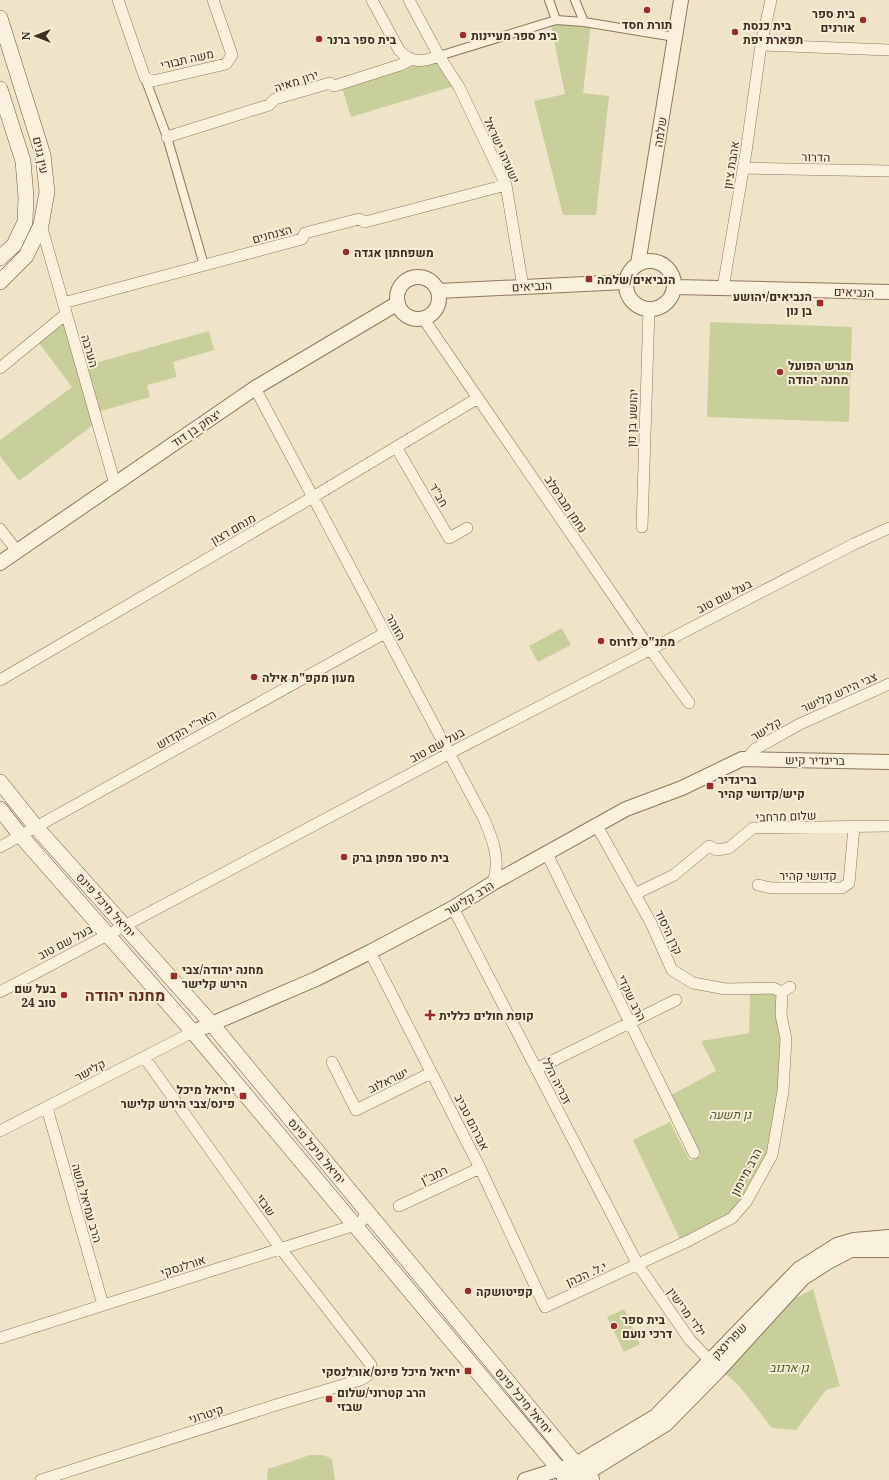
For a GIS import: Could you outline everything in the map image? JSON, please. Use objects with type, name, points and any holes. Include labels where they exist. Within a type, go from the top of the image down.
[{"type":"main road","name":"עין גנים","points":[[0,18],[44,155],[47,192],[41,225],[26,256],[0,282]]},
{"type":"main road","name":"עין גנים","points":[[0,258],[14,245],[25,222],[26,197],[23,160],[1,99]]},
{"type":"main road","points":[[0,782],[36,827]]},
{"type":"main road","points":[[0,808],[21,836]]},
{"type":"main road","name":"יחיאל מיכל פינס","points":[[36,827],[211,1023],[588,1474]]},
{"type":"main road","name":"יחיאל מיכל פינס","points":[[21,836],[193,1032],[565,1477]]},
{"type":"street","points":[[118,0],[167,137],[204,265]]},
{"type":"street","name":"משה תבורי","points":[[145,78],[153,80],[226,64],[232,56],[214,0]]},
{"type":"street","points":[[372,0],[399,50],[410,60]]},
{"type":"street","name":"ישעיהו ישראל","points":[[409,0],[439,56],[459,86],[506,185],[523,287]]},
{"type":"street","points":[[549,0],[556,20]]},
{"type":"street","points":[[576,0],[584,22]]},
{"type":"street","name":"שלמה","points":[[638,264],[681,0]]},
{"type":"street","name":"אהבת ציון","points":[[723,288],[762,45],[771,0]]},
{"type":"street","points":[[439,56],[556,20],[584,22],[675,37]]},
{"type":"street","points":[[762,45],[889,50]]},
{"type":"street","name":"ירון מאיה","points":[[167,137],[269,105],[275,99],[330,84],[334,86],[400,65],[410,60],[419,61],[439,56]]},
{"type":"street","name":"הדרור","points":[[743,168],[889,171]]},
{"type":"street","name":"הצנחנים","points":[[63,303],[302,239],[306,233],[312,231],[359,219],[365,222],[506,185]]},
{"type":"street","name":"הערבה","points":[[41,225],[114,484]]},
{"type":"street","points":[[652,260],[665,266],[673,277],[675,287],[670,299],[664,305],[649,310],[634,304],[628,294],[626,282],[632,268],[638,264],[652,260]]},
{"type":"street","points":[[414,277],[422,277],[429,280],[438,291],[438,304],[435,310],[423,318],[412,318],[406,315],[398,303],[398,292],[402,285],[414,277]]},
{"type":"street","name":"הנביאים","points":[[438,291],[626,282]]},
{"type":"street","name":"הנביאים","points":[[675,287],[889,292]]},
{"type":"street","name":"יצחק בן דוד","points":[[0,563],[255,388],[398,303]]},
{"type":"street","name":"יהושע בן נון","points":[[642,527],[649,310]]},
{"type":"street","points":[[0,368],[66,314]]},
{"type":"street","name":"נחמן מברסלב","points":[[423,318],[650,649],[689,703]]},
{"type":"street","name":"הזוהר","points":[[255,388],[448,754],[484,819],[494,842],[497,873],[493,883]]},
{"type":"street","name":"מנחם רצון","points":[[0,680],[313,497],[478,398]]},
{"type":"street","name":"חב\"ד","points":[[396,448],[449,538],[467,528]]},
{"type":"street","name":"בעל שם טוב","points":[[0,992],[448,754],[854,544],[889,528]]},
{"type":"street","points":[[0,529],[17,551]]},
{"type":"street","name":"האר\"י הקדוש","points":[[0,847],[385,633]]},
{"type":"street","name":"צבי הירש קלישר","points":[[800,724],[889,684]]},
{"type":"street","name":"קלישר","points":[[744,759],[755,749],[800,724]]},
{"type":"street","name":"בריגדיר קיש","points":[[744,759],[889,762]]},
{"type":"street","name":"הרב קלישר","points":[[193,1032],[316,979],[370,952],[453,908],[493,883],[626,809],[682,788],[744,759]]},
{"type":"street","name":"קרן היסוד","points":[[597,826],[651,923],[672,970],[693,983],[713,987],[726,989],[773,988],[786,990]]},
{"type":"street","name":"שלום מרחבי","points":[[635,894],[674,875],[709,846],[716,850],[729,848],[752,828],[889,826]]},
{"type":"street","name":"קדושי קהיר","points":[[758,884],[771,888],[842,888],[849,883],[854,827]]},
{"type":"street","name":"הרב שקדי","points":[[546,854],[694,1153]]},
{"type":"street","name":"זכריה הלל","points":[[453,908],[638,1265]]},
{"type":"street","name":"אברהם טביב","points":[[370,952],[480,1168],[545,1307]]},
{"type":"street","name":"הרב מיימון","points":[[638,1265],[688,1242],[732,1218],[746,1202],[772,1155],[783,1091],[786,1039],[781,1015],[786,990]]},
{"type":"street","points":[[536,1069],[676,1000]]},
{"type":"street","name":"קלישר","points":[[0,1131],[193,1032]]},
{"type":"street","name":"שבזי","points":[[144,1057],[281,1248],[371,1365]]},
{"type":"street","name":"ישראלוב","points":[[332,1062],[356,1110],[431,1073]]},
{"type":"street","name":"הרב עמיאל משה","points":[[47,1108],[103,1305]]},
{"type":"street","name":"רמב\"ן","points":[[399,1206],[480,1168]]},
{"type":"street","points":[[355,1225],[362,1221],[367,1211]]},
{"type":"street","name":"אורלנסקי","points":[[0,1338],[355,1225]]},
{"type":"street","name":"שפרינצק","points":[[588,1474],[604,1462],[666,1424],[714,1365],[799,1270],[837,1245],[854,1240],[889,1237]]},
{"type":"street","name":"שפרינצק","points":[[588,1474],[714,1365],[803,1278],[828,1262],[851,1250],[889,1250]]},
{"type":"street","name":"י.ל. הכהן","points":[[545,1307],[638,1265]]},
{"type":"street","name":"ילדי מרישין","points":[[638,1265],[690,1340],[714,1365]]},
{"type":"street","name":"קיטרוני","points":[[41,1480],[360,1380],[368,1376],[372,1370],[371,1365]]},
{"type":"street","points":[[525,1480],[588,1474]]},
{"type":"green space","points":[[550,21],[591,23],[583,93],[609,96],[596,215],[563,215],[534,101],[565,94]]},
{"type":"green space","points":[[439,56],[457,85],[351,117],[343,91],[334,86]]},
{"type":"green space","points":[[66,314],[81,367],[209,331],[214,350],[173,362],[177,377],[147,385],[150,397],[94,413],[97,422],[19,481],[0,456],[0,440],[72,387],[36,339]]},
{"type":"green space","name":"מגרש הפועל מחנה יהודה","points":[[710,322],[852,327],[849,422],[707,417]]},
{"type":"green space","points":[[562,628],[571,645],[538,662],[529,646]]},
{"type":"green space","name":"גן תשעה","points":[[772,992],[778,994],[782,1039],[780,1089],[768,1154],[743,1200],[730,1213],[680,1239],[633,1140],[670,1122],[690,1161],[701,1156],[671,1095],[716,1071],[701,1041],[749,1033],[750,993]]},
{"type":"green space","name":"גן ארגוב","points":[[813,1289],[840,1386],[826,1390],[796,1430],[772,1428],[740,1387],[725,1373],[794,1299]]},
{"type":"green space","points":[[624,1309],[640,1344],[624,1352],[607,1317]]},
{"type":"green space","points":[[310,1455],[323,1455],[332,1459],[335,1480],[267,1480],[268,1469]]},
{"type":"place","name":"תורת חסד","points":[[647,10]]},
{"type":"place","name":"בית ספר אורנים","points":[[863,20]]},
{"type":"place","name":"בית כנסת תפארת יפת","points":[[735,32]]},
{"type":"place","name":"בית ספר מעיינות","points":[[463,35]]},
{"type":"place","name":"בית ספר ברנר","points":[[319,39]]},
{"type":"place","name":"משפחתון אגדה","points":[[346,252]]},
{"type":"place","name":"הנביאים/שלמה","points":[[589,279]]},
{"type":"place","name":"הנביאים/יהושע בן נון","points":[[820,303]]},
{"type":"place","name":"מגרש הפועל מחנה יהודה","points":[[780,372]]},
{"type":"place","name":"מתנ\"ס לזרוס","points":[[601,641]]},
{"type":"place","name":"מעון מקפ\"ת אילה","points":[[254,677]]},
{"type":"place","name":"בריגדיר קיש/קדושי קהיר","points":[[710,786]]},
{"type":"place","name":"בית ספר מפתן ברק","points":[[344,857]]},
{"type":"place","name":"מחנה יהודה/צבי הירש קלישר","points":[[174,976]]},
{"type":"place","name":"בעל שם טוב 24","points":[[64,995]]},
{"type":"place","name":"קופת חולים כללית","points":[[430,1015]]},
{"type":"place","name":"יחיאל מיכל פינס/צבי הירש קלישר","points":[[243,1096]]},
{"type":"place","name":"קפיטושקה","points":[[468,1291]]},
{"type":"place","name":"בית ספר דרכי נועם","points":[[614,1326]]},
{"type":"place","name":"יחיאל מיכל פינס/אורלנסקי","points":[[468,1371]]},
{"type":"place","name":"הרב קטרוני/שלום שבזי","points":[[329,1399]]},
{"type":"district","name":"מחנה יהודה","points":[[125,995]]}]
